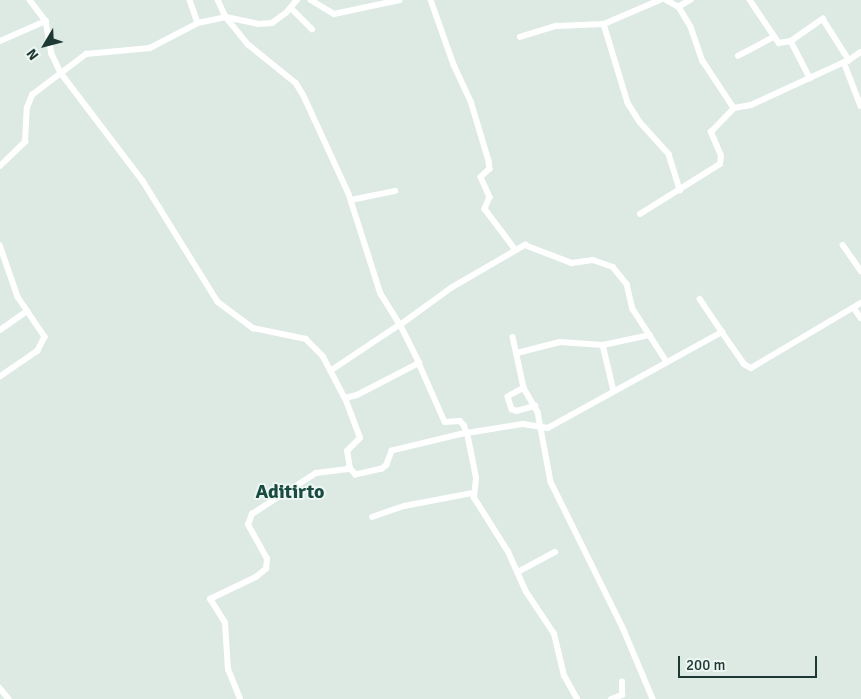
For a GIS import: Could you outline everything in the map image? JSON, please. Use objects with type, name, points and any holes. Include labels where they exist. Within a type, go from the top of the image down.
[{"type":"street","points":[[30,0],[46,21],[52,54],[61,73],[143,181],[218,302],[253,328],[306,339],[323,356],[345,398],[360,438],[347,451],[350,469],[356,476],[387,465],[390,453],[395,450],[467,433],[523,424],[541,427],[552,426],[722,332]]},
{"type":"street","points":[[190,0],[198,23]]},
{"type":"street","points":[[218,0],[226,16],[249,45],[299,87],[351,200],[381,294],[400,325],[444,420],[461,421],[467,433],[476,478],[473,493],[518,572],[526,592],[554,634],[564,676],[577,699]]},
{"type":"street","points":[[0,166],[25,142],[27,108],[32,95],[86,54],[150,48],[198,23],[226,16],[266,24],[278,20],[291,8],[296,0]]},
{"type":"street","points":[[311,0],[334,14],[400,0]]},
{"type":"street","points":[[431,0],[454,65],[471,101],[490,160],[490,169],[481,177],[490,197],[485,209],[515,249]]},
{"type":"street","points":[[520,37],[550,27],[604,24],[660,0]]},
{"type":"street","points":[[666,0],[679,7],[691,27],[702,61],[734,108]]},
{"type":"street","points":[[679,7],[691,0]]},
{"type":"street","points":[[750,0],[774,38],[781,44],[791,41],[825,19],[846,61],[861,106]]},
{"type":"street","points":[[291,8],[312,29]]},
{"type":"street","points":[[0,41],[46,21]]},
{"type":"street","points":[[604,24],[628,102],[640,122],[669,154],[680,190]]},
{"type":"street","points":[[738,56],[774,38]]},
{"type":"street","points":[[791,41],[810,78]]},
{"type":"street","points":[[640,214],[720,164],[721,156],[711,132],[718,121],[734,108],[751,105],[846,61],[861,52]]},
{"type":"street","points":[[351,200],[395,190]]},
{"type":"street","points":[[0,244],[14,290],[27,312],[42,331],[44,342],[29,358],[0,377]]},
{"type":"street","points":[[843,245],[861,271]]},
{"type":"street","points":[[331,371],[451,288],[515,249],[532,246],[572,263],[593,260],[612,267],[627,284],[634,309],[667,362]]},
{"type":"street","points":[[700,298],[744,364],[751,368],[861,303]]},
{"type":"street","points":[[854,308],[861,318]]},
{"type":"street","points":[[0,330],[27,312]]},
{"type":"street","points":[[516,353],[560,342],[603,345],[650,335]]},
{"type":"street","points":[[513,337],[524,388],[535,406],[541,427],[551,482],[624,630],[653,699]]},
{"type":"street","points":[[603,345],[614,391]]},
{"type":"street","points":[[345,398],[363,392],[419,363]]},
{"type":"street","points":[[524,388],[508,398],[512,409],[517,411],[535,406]]},
{"type":"street","points":[[240,699],[228,670],[226,623],[210,599],[256,577],[266,569],[267,559],[248,525],[252,514],[316,473],[350,469]]},
{"type":"street","points":[[372,517],[404,506],[473,493]]},
{"type":"street","points":[[518,572],[555,552]]},
{"type":"street","points":[[611,699],[622,695],[622,682]]},
{"type":"street","points":[[0,688],[9,699]]},
{"type":"district","name":"Aditirto","points":[[290,491]]}]
